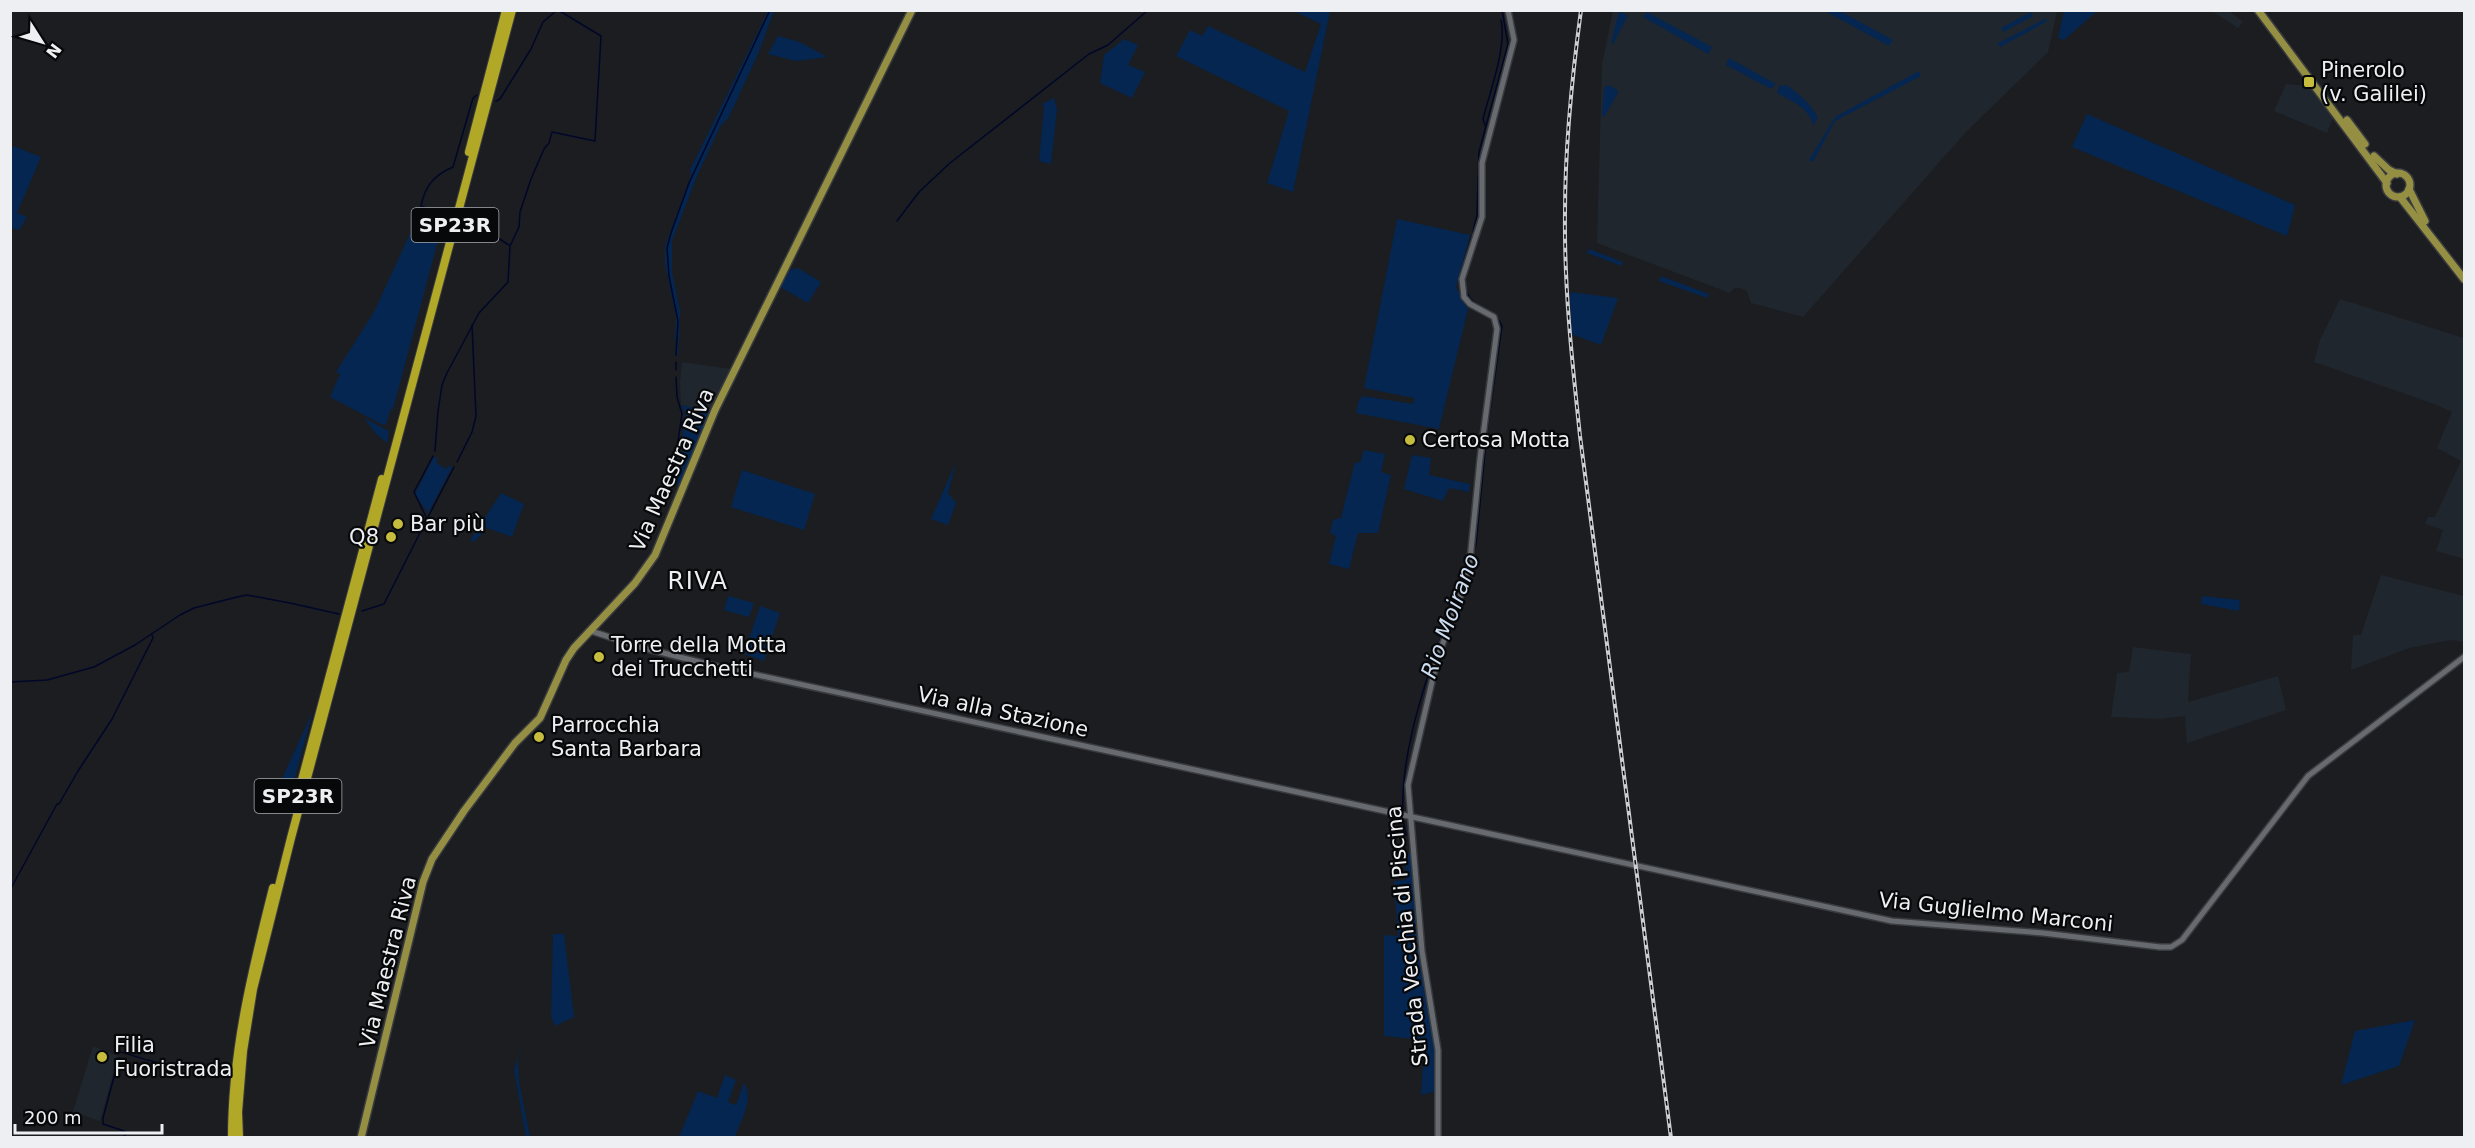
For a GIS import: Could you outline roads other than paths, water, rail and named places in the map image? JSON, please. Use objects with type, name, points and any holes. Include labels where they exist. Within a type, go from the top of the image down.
[{"type":"highway","name":"SP23R","points":[[396,438],[506,10]]},
{"type":"highway","name":"SP23R","points":[[232,1137],[238,1050],[247,990],[512,10]]},
{"type":"highway","name":"SP23R","points":[[239,1137],[238,1112],[243,1052],[253,989],[390,459]]},
{"type":"main road","name":"Via Maestra Riva","points":[[361,1137],[429,864],[508,751],[540,718],[566,660],[635,583],[655,555],[715,410],[912,10]]},
{"type":"main road","points":[[2258,10],[2387,183],[2390,193],[2400,197],[2464,279]]},
{"type":"main road","points":[[2264,10],[2381,164],[2407,178],[2409,189],[2422,217],[2464,273]]},
{"type":"main road","points":[[2387,183],[2397,174]]},
{"type":"main road","points":[[2400,197],[2409,189]]},
{"type":"street","name":"Strada Vecchia di Piscina","points":[[1438,1137],[1438,1050],[1422,951],[1408,785],[1438,656],[1461,594],[1472,550],[1480,459],[1497,328],[1494,317],[1477,309],[1464,297],[1462,279],[1482,217],[1482,163],[1514,40],[1508,10]]},
{"type":"street","name":"Via alla Stazione","points":[[591,631],[640,647],[711,665],[1410,817]]},
{"type":"street","name":"Via Guglielmo Marconi","points":[[1410,817],[1892,921],[2171,947],[2188,932],[2308,776],[2464,657]]},
{"type":"waterway","points":[[496,101],[500,99],[531,49],[543,22],[557,10]]},
{"type":"waterway","points":[[435,451],[442,385],[479,313],[508,282],[510,246],[519,227],[520,212],[531,179],[552,132],[595,141],[601,36],[558,10]]},
{"type":"waterway","points":[[676,355],[678,321],[669,276],[667,248],[671,233],[689,183],[770,10]]},
{"type":"waterway","points":[[897,221],[919,192],[950,163],[1089,54],[1108,45],[1148,10]]},
{"type":"waterway","name":"Rio Moirano","points":[[1473,232],[1477,215],[1479,152],[1508,44],[1502,10]]},
{"type":"waterway","points":[[1485,125],[1483,119],[1502,43],[1501,20]]},
{"type":"waterway","points":[[445,217],[421,206],[431,182],[453,167],[473,98],[477,95]]},
{"type":"waterway","points":[[463,225],[498,238],[509,245]]},
{"type":"waterway","points":[[1461,272],[1472,236]]},
{"type":"waterway","points":[[1460,283],[1460,290]]},
{"type":"waterway","name":"Rio Moirano","points":[[1466,583],[1476,544],[1487,432],[1502,326],[1495,316],[1474,302],[1467,292]]},
{"type":"waterway","points":[[457,462],[472,432],[476,416],[472,325]]},
{"type":"waterway","points":[[676,362],[676,370]]},
{"type":"waterway","points":[[676,377],[677,397],[682,414],[678,441]]},
{"type":"waterway","points":[[674,466],[678,448]]},
{"type":"waterway","points":[[362,611],[384,604],[427,519],[414,492],[433,456]]},
{"type":"waterway","points":[[427,519],[454,467]]},
{"type":"waterway","name":"Rio Moirano","points":[[1403,813],[1405,767],[1415,718],[1437,648],[1453,605],[1460,593]]},
{"type":"waterway","points":[[10,682],[47,680],[94,667],[135,645],[194,608],[237,597],[247,595],[339,614]]},
{"type":"waterway","points":[[10,890],[57,804],[112,719],[153,638],[152,635]]},
{"type":"waterway","name":"Rio Moirano","points":[[1403,818],[1406,835]]},
{"type":"waterway","points":[[121,1052],[159,1063],[184,1067],[223,1065]]},
{"type":"waterway","points":[[119,1058],[103,1124],[124,1131],[126,1133],[123,1138]]},
{"type":"railway","points":[[1581,10],[1572,85],[1565,187],[1569,324],[1580,436],[1671,1138]]},
{"type":"place","name":"Pinerolo (v. Galilei)","points":[[2309,82]]},
{"type":"place","name":"Certosa Motta","points":[[1410,440]]},
{"type":"place","name":"Bar più","points":[[398,524]]},
{"type":"place","name":"Q8","points":[[391,537]]},
{"type":"place","name":"Torre della Motta dei Trucchetti","points":[[599,657]]},
{"type":"place","name":"Parrocchia Santa Barbara","points":[[539,737]]},
{"type":"place","name":"Filia Fuoristrada","points":[[102,1057]]},
{"type":"district","name":"RIVA","points":[[698,581]]}]
